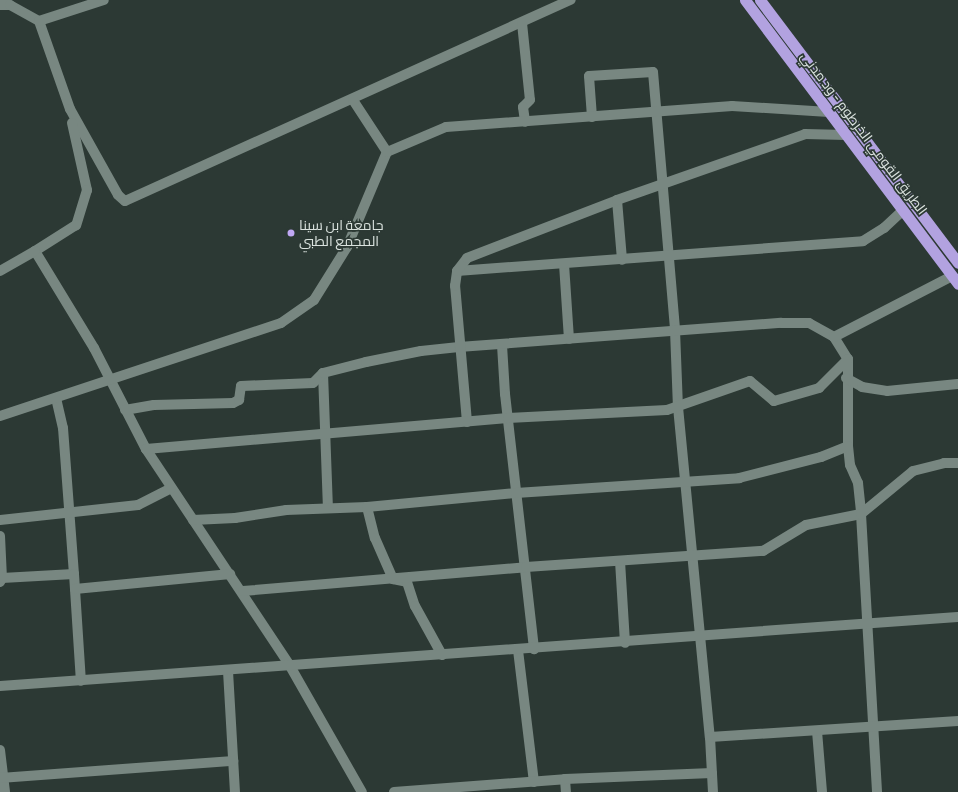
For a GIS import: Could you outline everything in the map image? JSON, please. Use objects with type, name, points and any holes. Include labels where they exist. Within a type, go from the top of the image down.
[{"type":"highway","name":"الطريق القومي الخرطوم - ود مدني","points":[[745,0],[955,280]]},
{"type":"highway","name":"الطريق القومي الخرطوم - ود مدني","points":[[765,2],[957,260]]},
{"type":"street","points":[[39,22],[104,0]]},
{"type":"street","points":[[70,109],[118,195],[125,201],[353,100],[571,0]]},
{"type":"street","points":[[0,5],[10,6],[39,22],[70,109],[87,190],[76,225],[0,271]]},
{"type":"street","points":[[522,23],[530,100],[523,107],[525,122]]},
{"type":"street","points":[[592,117],[589,76],[653,72],[662,185],[670,256],[678,407],[701,638],[710,737],[713,792]]},
{"type":"street","points":[[353,100],[387,152]]},
{"type":"street","points":[[0,416],[110,381],[282,323],[314,300],[347,247],[387,152],[446,127],[732,106],[829,112]]},
{"type":"street","points":[[467,422],[459,347],[455,286],[457,272],[467,258],[617,200],[805,134],[846,135]]},
{"type":"street","points":[[617,200],[622,260]]},
{"type":"street","points":[[457,272],[863,241],[903,210]]},
{"type":"street","points":[[35,251],[94,348],[146,449],[242,591],[290,666],[362,792]]},
{"type":"street","points":[[564,264],[568,339]]},
{"type":"street","points":[[834,337],[955,280]]},
{"type":"street","points":[[125,410],[162,405],[233,403],[239,400],[241,386],[313,383],[323,373],[399,355],[459,347],[502,345],[675,330],[809,323],[834,337],[848,359],[846,378],[848,446],[850,465],[858,483],[862,514],[877,792]]},
{"type":"street","points":[[502,345],[508,418],[526,567],[534,649]]},
{"type":"street","points":[[146,449],[508,418],[659,411],[678,407],[750,381],[774,401],[819,388],[848,359]]},
{"type":"street","points":[[323,373],[324,433],[328,508]]},
{"type":"street","points":[[846,378],[862,387],[887,391],[958,384]]},
{"type":"street","points":[[56,398],[63,428],[81,681]]},
{"type":"street","points":[[193,520],[235,518],[286,510],[367,507],[516,493],[685,484],[756,475],[821,456],[848,446]]},
{"type":"street","points":[[242,591],[526,567],[692,557],[763,551],[806,525],[862,514],[913,471],[944,463],[958,463]]},
{"type":"street","points":[[0,520],[138,505],[171,488]]},
{"type":"street","points":[[367,507],[375,538],[393,579]]},
{"type":"street","points":[[0,536],[1,580],[74,574]]},
{"type":"street","points":[[620,561],[625,643]]},
{"type":"street","points":[[75,589],[230,574]]},
{"type":"street","points":[[393,579],[407,582],[415,606],[442,655]]},
{"type":"street","points":[[0,686],[701,638],[958,617]]},
{"type":"street","points":[[518,650],[534,782]]},
{"type":"street","points":[[228,671],[235,792]]},
{"type":"street","points":[[710,737],[958,721]]},
{"type":"street","points":[[817,730],[822,792]]},
{"type":"street","points":[[0,750],[2,778],[5,792]]},
{"type":"street","points":[[2,778],[233,761]]},
{"type":"street","points":[[394,792],[565,779],[712,773]]},
{"type":"street","points":[[565,779],[566,792]]},
{"type":"place","name":"جامعة ابن سينا المجمع الطبي","points":[[291,233]]}]
